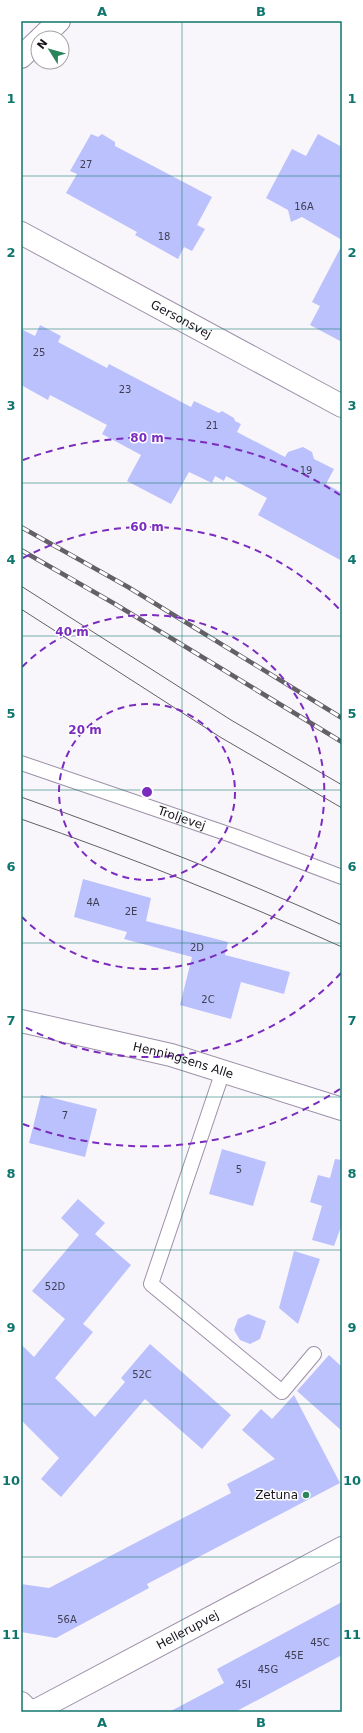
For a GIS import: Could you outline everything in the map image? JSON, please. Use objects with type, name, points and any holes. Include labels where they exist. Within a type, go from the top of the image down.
[{"type":"street","points":[[49,30],[59,21]]},
{"type":"street","points":[[21,57],[30,49]]},
{"type":"street","name":"Gersonsvej","points":[[21,233],[342,406]]},
{"type":"street","name":"Henningsens Alle","points":[[21,1021],[171,1055],[342,1109]]},
{"type":"street","name":"Hellerupvej","points":[[34,1712],[342,1548]]},
{"type":"street","points":[[21,1703],[30,1712]]},
{"type":"lane","name":"Troljevej","points":[[21,763],[234,836],[342,877]]},
{"type":"lane","points":[[223,1071],[151,1284],[282,1392],[314,1354]]},
{"type":"building","points":[[91,134],[98,137],[102,134],[115,142],[115,146],[212,197],[197,225],[205,229],[192,251],[184,247],[178,259],[135,235],[137,232],[66,193],[77,174],[70,171]]},
{"type":"building","points":[[318,134],[342,147],[342,240],[302,217],[291,222],[288,210],[266,198],[292,149],[306,156]]},
{"type":"building","points":[[342,245],[342,342],[310,325],[320,306],[312,302]]},
{"type":"building","points":[[40,325],[61,336],[58,342],[107,368],[109,364],[191,407],[194,401],[219,413],[222,411],[241,424],[237,432],[285,457],[288,452],[303,447],[312,452],[314,459],[334,469],[326,484],[342,493],[342,561],[258,515],[267,498],[226,476],[224,481],[215,476],[212,483],[189,472],[171,504],[127,481],[141,455],[102,434],[107,425],[50,395],[48,400],[21,385],[21,329],[35,336]]},
{"type":"building","points":[[83,879],[151,898],[146,921],[228,942],[225,955],[290,972],[284,994],[241,982],[231,1019],[180,1005],[192,957],[124,939],[127,932],[74,917]]},
{"type":"building","points":[[41,1095],[97,1109],[85,1157],[29,1143]]},
{"type":"building","points":[[222,1149],[266,1162],[253,1206],[209,1194]]},
{"type":"building","points":[[335,1159],[342,1160],[342,1224],[334,1246],[312,1240],[322,1206],[310,1202],[318,1175],[330,1178]]},
{"type":"building","points":[[78,1199],[105,1223],[95,1234],[131,1265],[83,1324],[93,1332],[55,1378],[95,1417],[125,1382],[121,1378],[150,1344],[231,1415],[202,1449],[145,1399],[61,1497],[41,1479],[59,1458],[21,1420],[21,1344],[34,1357],[65,1319],[32,1291],[79,1235],[61,1218]]},
{"type":"building","points":[[294,1251],[320,1259],[298,1324],[279,1308]]},
{"type":"building","points":[[248,1314],[266,1321],[260,1339],[250,1344],[240,1340],[234,1330],[238,1319]]},
{"type":"building","points":[[329,1355],[342,1367],[342,1431],[297,1391]]},
{"type":"building","points":[[294,1395],[340,1483],[147,1584],[149,1588],[56,1638],[21,1632],[21,1584],[49,1588],[231,1493],[227,1484],[275,1459],[242,1430],[261,1409],[272,1419]]},
{"type":"building","points":[[342,1602],[342,1655],[235,1712],[169,1712],[224,1683],[217,1669]]},
{"type":"tram line","points":[[21,586],[231,720],[342,785]]},
{"type":"tram line","points":[[21,609],[220,737],[342,808]]},
{"type":"tram line","points":[[21,797],[183,858],[263,890],[342,925]]},
{"type":"tram line","points":[[21,819],[102,848],[183,880],[342,947]]},
{"type":"railway","points":[[21,527],[128,587],[342,718]]},
{"type":"railway","points":[[21,550],[115,604],[342,742]]},
{"type":"place","name":"Zetuna","points":[[306,1495]]}]
